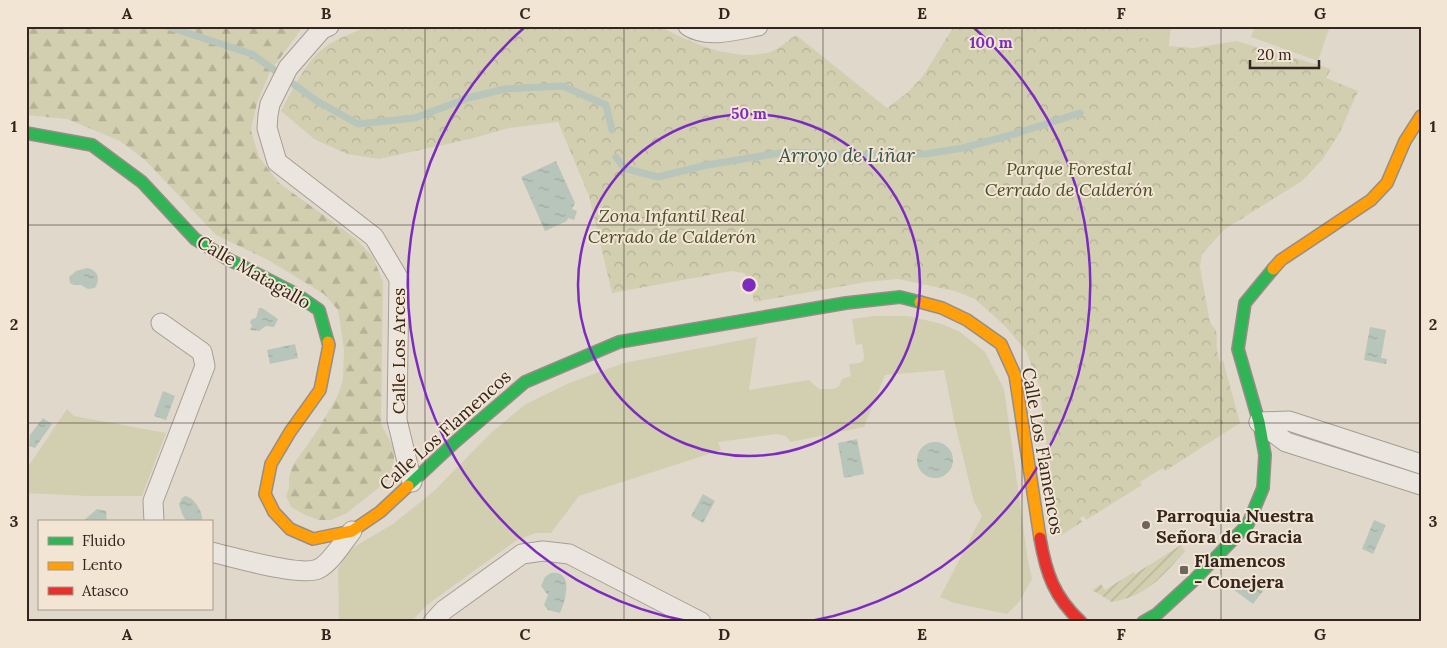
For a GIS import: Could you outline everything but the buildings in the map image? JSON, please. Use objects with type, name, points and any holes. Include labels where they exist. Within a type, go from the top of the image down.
[{"type":"street","points":[[688,26],[692,29],[717,33],[758,26]]},
{"type":"street","name":"Calle Los Arces","points":[[321,30],[288,68],[270,104],[267,128],[277,162],[374,237],[399,279],[397,420],[412,482]]},
{"type":"street","points":[[1143,622],[1158,614],[1248,524],[1263,488],[1265,455],[1259,422],[1238,349],[1245,303],[1281,260],[1371,200],[1387,183],[1405,141],[1421,116]]},
{"type":"street","name":"Calle Matagallo","points":[[26,133],[92,145],[142,182],[194,239],[226,258],[296,294],[319,310],[329,345],[320,390],[290,432],[271,464],[265,494],[274,512],[290,528],[313,539],[352,531]]},
{"type":"street","name":"Calle Los Flamencos","points":[[352,531],[380,512],[455,442],[525,382],[619,342],[846,303],[900,296],[942,308],[967,320],[1001,344],[1015,374],[1044,563],[1051,586],[1064,605],[1081,622]]},
{"type":"street","points":[[154,520],[153,501],[205,366],[202,352],[161,323]]},
{"type":"street","points":[[1259,422],[1289,421],[1421,464]]},
{"type":"street","points":[[1259,422],[1286,442],[1421,486]]},
{"type":"street","points":[[212,552],[291,570],[318,569],[335,554],[352,531]]},
{"type":"street","points":[[433,622],[444,610],[522,554],[543,551],[569,554],[701,622]]},
{"type":"green space","points":[[26,26],[301,26],[302,28],[270,72],[257,103],[251,130],[259,157],[279,183],[355,238],[373,257],[383,282],[381,424],[394,448],[394,462],[387,481],[347,513],[331,520],[319,520],[291,507],[286,496],[293,465],[319,428],[338,395],[343,379],[344,349],[338,310],[324,294],[268,260],[216,235],[145,160],[120,141],[67,119],[26,115]]},
{"type":"green space","name":"Parque Forestal Cerrado de Calderón","points":[[369,26],[659,26],[697,44],[725,52],[753,55],[771,52],[796,35],[887,108],[907,93],[923,76],[954,26],[974,26],[977,29],[979,26],[1135,26],[1132,36],[1169,42],[1169,46],[1194,48],[1236,41],[1319,65],[1331,69],[1326,78],[1358,91],[1339,134],[1322,160],[1302,181],[1225,229],[1202,254],[1200,267],[1210,323],[1217,333],[1217,350],[1220,363],[1223,360],[1240,423],[1165,471],[1163,468],[1140,482],[1142,485],[1086,520],[1084,516],[1080,518],[1082,522],[1060,536],[1057,526],[1039,385],[1026,351],[1005,326],[975,299],[955,291],[898,279],[866,282],[754,302],[750,282],[744,273],[732,271],[612,293],[589,196],[558,122],[509,128],[470,139],[379,159],[347,154],[314,139],[281,111],[302,73],[323,48]]},
{"type":"green space","points":[[1135,26],[1171,26],[1169,42],[1132,36]]},
{"type":"green space","points":[[1255,26],[1330,26],[1318,61],[1251,37]]},
{"type":"green space","points":[[874,316],[908,316],[942,324],[960,332],[985,352],[1004,389],[1032,579],[1019,602],[1007,614],[954,603],[940,597],[982,516],[974,502],[944,370],[885,375],[864,427],[790,442],[786,436],[776,434],[718,442],[721,450],[579,496],[551,533],[536,533],[517,540],[428,604],[411,622],[339,622],[338,569],[354,547],[393,524],[434,491],[492,432],[526,404],[569,383],[624,363],[757,337],[749,390],[809,380],[819,389],[834,389],[839,386],[842,379],[851,376],[849,364],[863,361],[862,344],[856,345],[852,319]]},
{"type":"green space","points":[[67,409],[74,416],[166,433],[142,496],[26,493],[26,466],[30,464]]},
{"type":"green space","points":[[1181,545],[1185,551],[1169,569],[1145,590],[1125,599],[1112,602],[1092,590],[1101,584],[1105,590],[1134,572],[1135,574]]},
{"type":"water","points":[[556,161],[575,203],[572,209],[577,211],[574,220],[568,218],[567,221],[545,231],[521,177]]},
{"type":"water","points":[[87,268],[94,271],[97,275],[98,281],[95,288],[88,289],[81,285],[70,283],[69,277],[76,271]]},
{"type":"water","points":[[259,308],[262,308],[278,319],[274,327],[266,326],[259,331],[250,330],[252,326],[250,322],[256,318]]},
{"type":"water","points":[[1370,327],[1386,330],[1381,358],[1387,359],[1386,364],[1364,360]]},
{"type":"water","points":[[295,344],[298,358],[270,364],[267,350]]},
{"type":"water","points":[[163,391],[175,396],[166,420],[154,416]]},
{"type":"water","points":[[43,418],[52,424],[35,448],[29,446],[30,435]]},
{"type":"water","points":[[857,439],[864,474],[844,478],[838,443]]},
{"type":"water","points":[[935,442],[942,443],[948,447],[952,453],[952,467],[948,473],[942,477],[935,478],[928,477],[922,473],[918,467],[917,460],[918,453],[922,447],[928,443]]},
{"type":"water","points":[[703,494],[715,501],[703,523],[691,516]]},
{"type":"water","points":[[185,496],[192,499],[198,506],[202,520],[186,520],[179,504]]},
{"type":"water","points":[[97,509],[106,511],[107,520],[84,520]]},
{"type":"water","points":[[1374,520],[1386,525],[1373,554],[1362,549]]},
{"type":"water","points":[[551,573],[558,573],[566,581],[566,594],[560,613],[548,610],[544,605],[548,595],[541,586],[545,577]]},
{"type":"water","points":[[1243,577],[1263,591],[1253,604],[1234,590]]},
{"type":"waterway","name":"Arroyo de Liñar","points":[[166,26],[252,54],[317,101],[358,124],[415,118],[468,98],[505,89],[563,86],[606,105],[612,130]]},
{"type":"waterway","name":"Arroyo de Liñar","points":[[616,157],[624,168],[658,177],[707,165],[786,152],[858,155],[925,154],[963,148],[1080,113]]},
{"type":"traffic: fast","points":[[26,133],[92,145],[142,182],[195,239],[226,258],[296,294],[319,310],[328,342]]},
{"type":"traffic: fast","points":[[1143,622],[1157,614],[1193,581],[1248,524],[1263,488],[1265,455],[1259,422],[1238,349],[1245,303],[1273,269]]},
{"type":"traffic: fast","points":[[408,486],[455,442],[525,382],[619,342],[846,303],[900,297],[920,302]]},
{"type":"traffic: slow","points":[[1273,269],[1281,260],[1371,200],[1387,183],[1405,141],[1421,116]]},
{"type":"traffic: slow","points":[[920,302],[942,308],[967,320],[1001,344],[1015,375],[1040,538]]},
{"type":"traffic: slow","points":[[328,342],[320,390],[290,432],[271,464],[265,494],[274,512],[290,529],[313,539],[352,531],[380,512],[408,486]]},
{"type":"traffic: jam","points":[[1040,538],[1048,573],[1053,584],[1064,603],[1081,622]]},
{"type":"place","name":"Parroquia Nuestra Señora de Gracia","points":[[1146,525]]},
{"type":"place","name":"Flamencos - Conejera","points":[[1184,570]]},
{"type":"park label","name":"Zona Infantil Real Cerrado de Calderón","points":[[672,225]]}]
